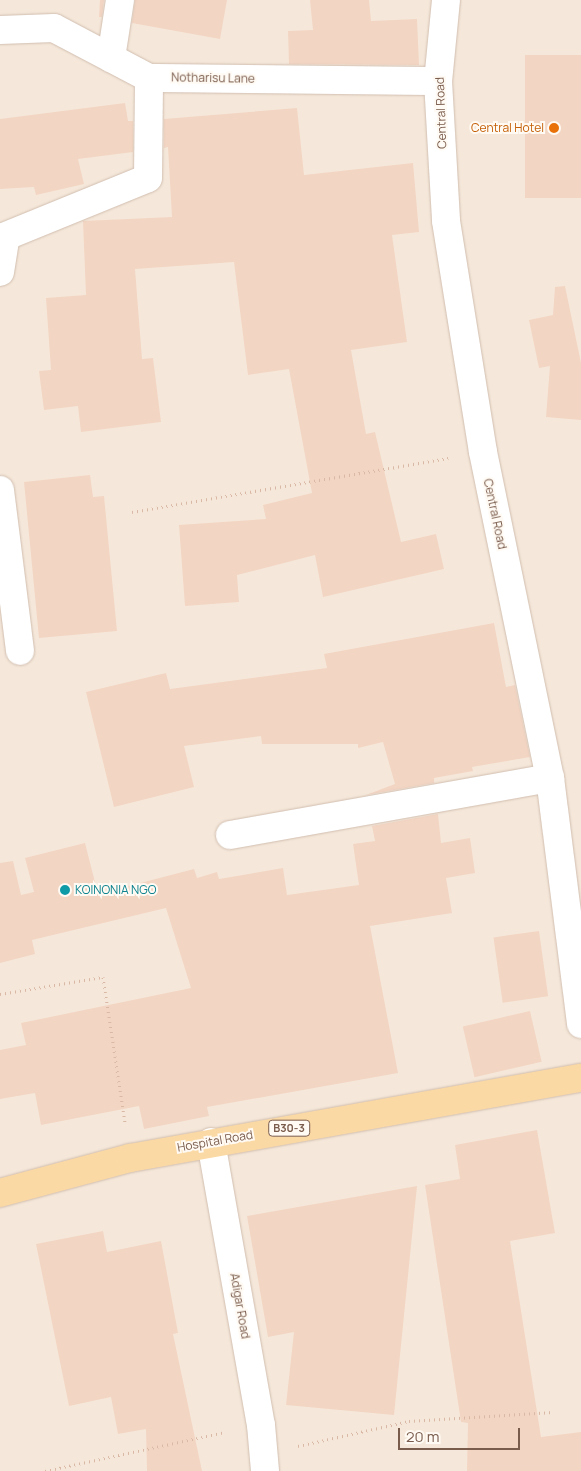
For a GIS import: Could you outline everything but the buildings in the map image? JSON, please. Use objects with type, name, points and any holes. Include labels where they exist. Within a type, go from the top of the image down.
[{"type":"main road","name":"Hospital Road","points":[[0,1193],[130,1158],[211,1142],[581,1078]]},
{"type":"street","points":[[111,58],[120,0]]},
{"type":"street","name":"Central Road","points":[[446,0],[438,81],[446,221],[483,452],[550,778],[570,848],[581,1024]]},
{"type":"street","name":"Notharisu Lane","points":[[0,30],[54,28],[150,78],[438,81]]},
{"type":"street","points":[[0,272],[6,236],[148,178],[150,78]]},
{"type":"street","points":[[0,490],[20,651]]},
{"type":"street","points":[[230,835],[550,778]]},
{"type":"street","name":"Adigar Road","points":[[211,1142],[261,1425],[264,1463]]},
{"type":"path","points":[[132,512],[483,452]]},
{"type":"path","points":[[0,994],[103,977],[130,1158]]},
{"type":"path","points":[[264,1463],[410,1421],[554,1412]]},
{"type":"path","points":[[45,1471],[261,1425]]},
{"type":"shaded area","points":[[0,0],[581,0],[581,1471],[0,1471]]},
{"type":"place","name":"Central Hotel","points":[[554,128]]},
{"type":"place","name":"KOINONIA NGO","points":[[65,890]]}]
